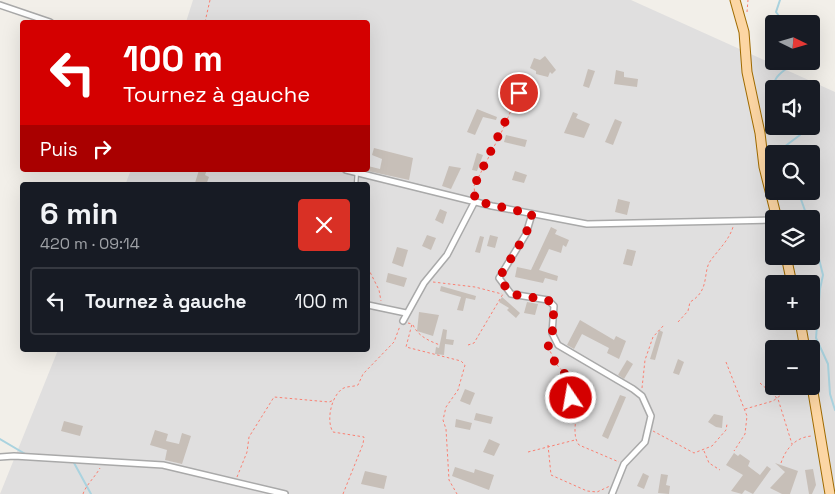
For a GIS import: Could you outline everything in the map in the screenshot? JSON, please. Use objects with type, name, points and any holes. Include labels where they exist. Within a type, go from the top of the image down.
[{"type":"main road","points":[[735,0],[744,32],[747,72],[760,133],[764,167],[774,210]]},
{"type":"main road","points":[[814,395],[830,494]]},
{"type":"street","points":[[0,5],[44,20]]},
{"type":"street","points":[[362,172],[532,214],[602,225],[619,222],[765,220]]},
{"type":"street","points":[[403,321],[424,283],[447,255],[475,201]]},
{"type":"street","points":[[532,214],[526,234],[499,278],[505,291],[511,294],[548,300],[554,306],[552,338],[558,345],[586,363],[611,374],[642,396],[651,416],[645,442],[624,464],[612,494]]},
{"type":"street","points":[[370,305],[406,313]]},
{"type":"street","points":[[0,457],[14,456],[102,463],[162,465],[285,494]]},
{"type":"path","points":[[205,20],[210,0]]},
{"type":"path","points":[[475,201],[474,186],[504,129],[526,76]]},
{"type":"path","points":[[678,322],[688,311],[690,302],[696,299],[706,284],[710,260],[730,237],[734,221]]},
{"type":"path","points":[[370,272],[378,290],[379,300],[388,309]]},
{"type":"path","points":[[424,283],[435,282],[505,291],[474,343],[468,345]]},
{"type":"path","points":[[343,494],[364,438],[333,432],[330,428],[330,414],[334,400],[341,390],[358,385],[363,374],[394,342],[403,321],[412,324],[418,334],[430,342],[440,345]]},
{"type":"path","points":[[412,324],[406,347],[461,361],[465,364],[458,390],[446,408],[443,420],[446,429],[449,480],[456,494]]},
{"type":"path","points":[[642,396],[641,382],[645,360],[653,337],[664,325]]},
{"type":"path","points":[[552,338],[548,345],[556,365],[570,379],[571,398],[575,404],[576,440],[579,445],[624,464]]},
{"type":"path","points":[[726,362],[746,416],[745,434],[734,450]]},
{"type":"path","points":[[760,383],[778,399],[792,444]]},
{"type":"path","points":[[745,409],[778,399],[781,395]]},
{"type":"path","points":[[234,482],[247,452],[249,436],[274,397],[323,402],[334,400]]},
{"type":"path","points":[[649,427],[692,453],[712,446],[726,430],[727,424]]},
{"type":"path","points":[[781,463],[792,444],[796,441],[807,436],[820,435]]},
{"type":"path","points":[[528,452],[548,445],[576,440]]},
{"type":"path","points":[[548,445],[551,475],[587,491],[597,492],[605,486],[616,485]]},
{"type":"path","points":[[704,450],[709,463],[720,470]]},
{"type":"path","points":[[83,494],[102,463]]},
{"type":"shaded area","points":[[193,0],[631,0],[765,60],[765,70],[786,70],[808,80],[765,80],[765,135],[820,135],[820,85],[835,92],[835,494],[0,494],[57,352],[370,352],[370,182],[126,182],[130,172],[370,172],[370,20],[187,20]]},
{"type":"building","points":[[545,56],[556,70],[552,74],[550,72],[548,77],[536,74],[536,71],[530,68],[534,58],[540,60]]},
{"type":"building","points":[[588,69],[595,71],[589,88],[583,86]]},
{"type":"building","points":[[616,70],[624,72],[624,77],[638,79],[637,87],[614,84]]},
{"type":"building","points":[[477,109],[497,117],[496,120],[483,117],[475,135],[467,132]]},
{"type":"building","points":[[573,112],[578,114],[576,118],[590,124],[584,138],[564,133]]},
{"type":"building","points":[[615,119],[622,122],[613,145],[605,142]]},
{"type":"building","points":[[506,135],[527,140],[525,147],[504,142]]},
{"type":"building","points":[[374,148],[413,158],[409,180],[370,171],[370,166],[380,169],[382,159],[372,155]]},
{"type":"building","points":[[477,153],[483,155],[477,171],[472,170]]},
{"type":"building","points":[[449,166],[461,168],[451,189],[442,186]]},
{"type":"building","points":[[515,171],[527,175],[524,183],[512,180]]},
{"type":"building","points":[[198,172],[206,172],[205,175],[209,177],[207,182],[195,182]]},
{"type":"building","points":[[618,199],[630,202],[627,215],[615,212]]},
{"type":"building","points":[[440,209],[447,212],[443,224],[435,220]]},
{"type":"building","points":[[551,227],[557,230],[555,234],[569,240],[566,247],[563,245],[561,253],[549,249],[539,270],[558,276],[557,281],[545,278],[543,283],[515,277],[517,267],[531,270]]},
{"type":"building","points":[[427,235],[436,238],[431,250],[422,246]]},
{"type":"building","points":[[490,235],[498,237],[495,248],[487,246]]},
{"type":"building","points":[[480,236],[484,237],[480,253],[475,252]]},
{"type":"building","points":[[397,247],[408,250],[403,267],[392,263]]},
{"type":"building","points":[[627,249],[636,251],[632,266],[623,264]]},
{"type":"building","points":[[388,273],[407,278],[404,287],[386,282]]},
{"type":"building","points":[[441,286],[476,296],[475,300],[466,298],[463,311],[457,310],[461,297],[440,291]]},
{"type":"building","points":[[502,297],[520,313],[516,318],[507,310],[509,308],[499,302]]},
{"type":"building","points":[[527,302],[538,304],[535,315],[524,313]]},
{"type":"building","points":[[419,312],[439,315],[433,336],[417,331]]},
{"type":"building","points":[[580,320],[614,340],[616,336],[626,341],[619,359],[607,353],[609,348],[582,334],[574,349],[567,345]]},
{"type":"building","points":[[443,329],[447,330],[446,339],[454,340],[453,345],[445,344],[444,355],[435,354],[436,347],[439,348]]},
{"type":"building","points":[[659,330],[663,332],[655,360],[650,359]]},
{"type":"building","points":[[678,359],[684,362],[679,375],[673,373]]},
{"type":"building","points":[[627,360],[633,364],[624,379],[618,375]]},
{"type":"building","points":[[465,389],[475,393],[470,405],[460,401]]},
{"type":"building","points":[[620,395],[626,397],[608,439],[602,436]]},
{"type":"building","points":[[476,413],[493,417],[491,424],[474,420]]},
{"type":"building","points":[[714,414],[723,416],[722,428],[708,422]]},
{"type":"building","points":[[456,419],[472,423],[470,430],[455,427]]},
{"type":"building","points":[[64,421],[83,426],[80,436],[61,431]]},
{"type":"building","points":[[155,430],[168,434],[166,441],[179,444],[182,433],[191,436],[182,464],[165,460],[167,450],[150,445]]},
{"type":"building","points":[[489,439],[500,444],[494,456],[483,452]]},
{"type":"building","points":[[734,453],[738,456],[740,454],[750,461],[748,466],[760,475],[767,466],[771,469],[753,494],[745,490],[742,494],[731,491],[743,475],[726,465]]},
{"type":"building","points":[[775,463],[798,471],[790,494],[782,494],[770,488],[785,472]]},
{"type":"building","points":[[455,467],[474,473],[475,469],[494,475],[489,490],[452,476]]},
{"type":"building","points":[[813,469],[816,485],[812,494],[809,494],[805,470]]},
{"type":"building","points":[[365,471],[387,476],[384,489],[361,484]]},
{"type":"building","points":[[643,473],[649,476],[644,489],[637,486]]},
{"type":"building","points":[[661,474],[668,475],[666,485],[670,486],[669,494],[658,493]]},
{"type":"waterway","points":[[778,15],[776,12],[780,0]]},
{"type":"waterway","points":[[775,80],[784,70]]},
{"type":"waterway","points":[[787,145],[800,135]]},
{"type":"waterway","points":[[801,200],[805,210]]},
{"type":"waterway","points":[[820,263],[823,275],[816,338],[828,364],[830,394],[835,410]]},
{"type":"waterway","points":[[0,439],[27,455]]},
{"type":"waterway","points":[[73,461],[91,494]]},
{"type":"route","points":[[519,93],[504,129],[490,151],[474,186],[475,201],[532,214],[528,222],[526,234],[499,278],[511,294],[548,300],[554,306],[552,338],[548,345],[556,365],[570,379],[571,398]]}]
